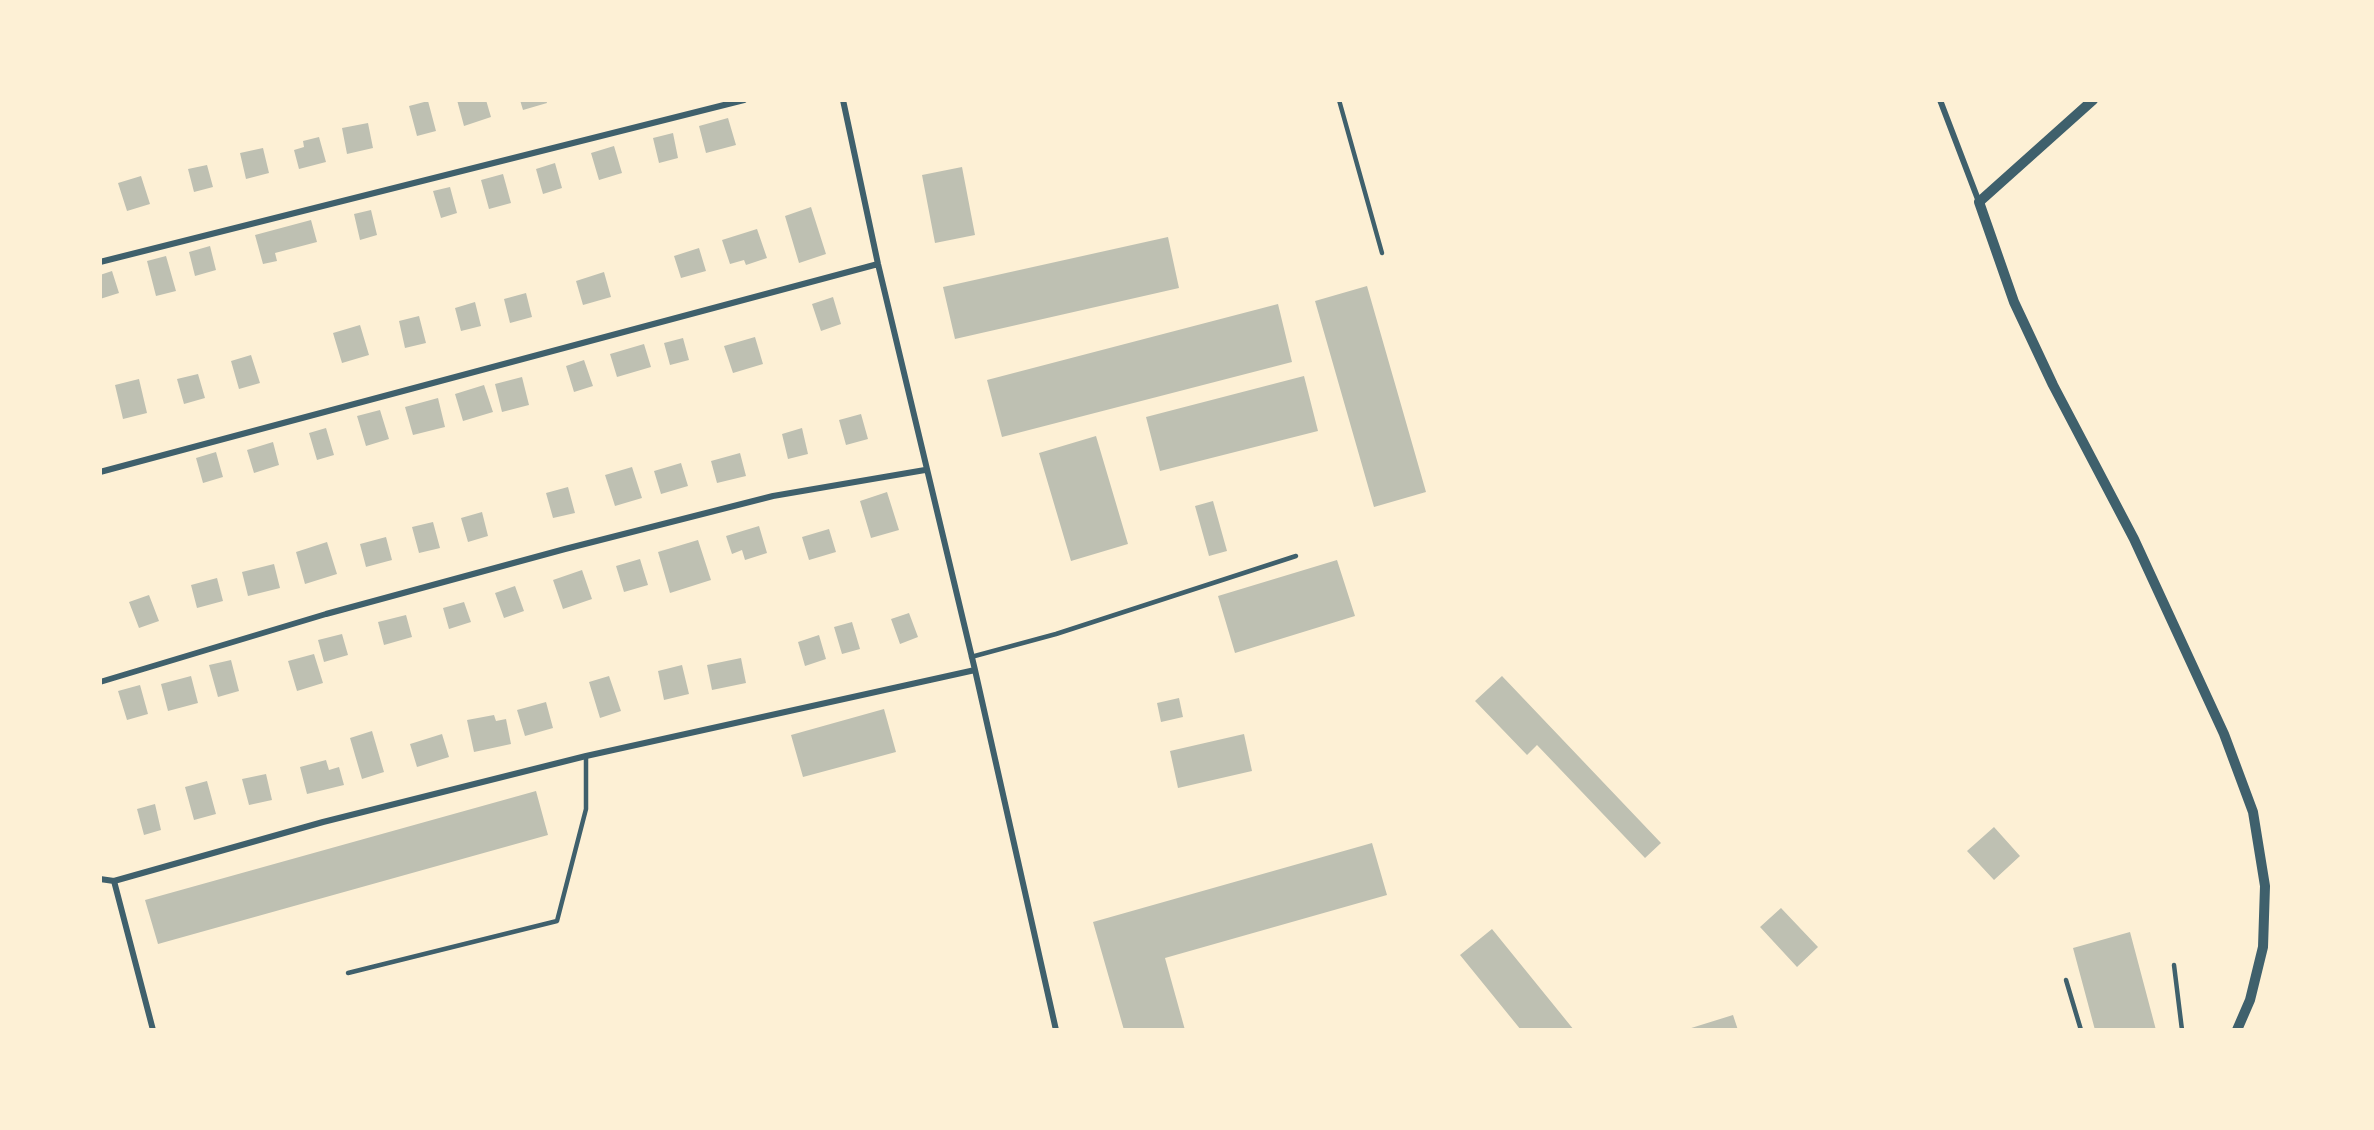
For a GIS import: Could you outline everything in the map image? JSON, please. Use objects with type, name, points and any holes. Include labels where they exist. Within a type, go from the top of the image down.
[{"type":"street","points":[[100,262],[744,100]]},
{"type":"street","points":[[843,100],[925,470],[975,670],[1056,1029]]},
{"type":"street","points":[[1940,100],[2014,302],[2053,385],[2134,538],[2224,734],[2253,812],[2265,886],[2263,948],[2250,1000],[2237,1029]]},
{"type":"street","points":[[1979,202],[2089,102]]},
{"type":"street","points":[[100,472],[878,264]]},
{"type":"street","points":[[100,682],[327,614],[577,546],[773,496],[925,470]]},
{"type":"street","points":[[100,879],[114,881],[323,822],[586,756],[975,670]]},
{"type":"street","points":[[114,881],[153,1029]]},
{"type":"lane","points":[[1339,100],[1382,253]]},
{"type":"lane","points":[[971,657],[1056,634],[1296,556]]},
{"type":"lane","points":[[348,973],[557,921],[586,809],[586,756]]},
{"type":"lane","points":[[2174,965],[2182,1029]]},
{"type":"lane","points":[[2066,980],[2081,1029]]},
{"type":"building","points":[[457,100],[486,100],[491,117],[464,126]]},
{"type":"building","points":[[520,100],[546,100],[547,103],[523,110]]},
{"type":"building","points":[[428,101],[436,131],[417,136],[409,106]]},
{"type":"building","points":[[728,118],[736,145],[706,153],[699,126]]},
{"type":"building","points":[[368,123],[373,148],[347,154],[342,128]]},
{"type":"building","points":[[673,133],[678,158],[659,163],[653,138]]},
{"type":"building","points":[[319,137],[326,162],[299,169],[294,150],[304,147],[303,141]]},
{"type":"building","points":[[614,146],[622,173],[599,180],[591,153]]},
{"type":"building","points":[[263,148],[269,173],[246,179],[240,153]]},
{"type":"building","points":[[555,163],[562,188],[543,194],[536,169]]},
{"type":"building","points":[[207,165],[213,187],[194,192],[188,169]]},
{"type":"building","points":[[962,167],[975,235],[935,243],[922,175]]},
{"type":"building","points":[[503,174],[511,203],[489,209],[481,180]]},
{"type":"building","points":[[141,176],[150,204],[127,211],[118,183]]},
{"type":"building","points":[[450,187],[457,213],[441,218],[433,191]]},
{"type":"building","points":[[811,207],[826,254],[799,263],[785,216]]},
{"type":"building","points":[[371,210],[377,235],[360,240],[354,214]]},
{"type":"building","points":[[311,220],[317,242],[275,253],[277,261],[263,264],[255,235]]},
{"type":"building","points":[[757,229],[767,258],[746,265],[744,260],[730,264],[722,240]]},
{"type":"building","points":[[1168,237],[1179,288],[955,339],[943,287]]},
{"type":"building","points":[[210,246],[216,270],[195,276],[189,252]]},
{"type":"building","points":[[699,248],[706,271],[681,278],[674,256]]},
{"type":"building","points":[[166,256],[176,291],[156,296],[147,261]]},
{"type":"building","points":[[112,271],[119,293],[100,299],[100,275]]},
{"type":"building","points":[[604,272],[611,297],[583,305],[576,281]]},
{"type":"building","points":[[1367,286],[1426,492],[1374,507],[1315,301]]},
{"type":"building","points":[[526,293],[532,317],[510,323],[504,299]]},
{"type":"building","points":[[833,297],[841,324],[821,331],[812,304]]},
{"type":"building","points":[[475,302],[481,326],[461,331],[455,308]]},
{"type":"building","points":[[1278,304],[1292,362],[1002,437],[987,380]]},
{"type":"building","points":[[419,316],[426,343],[405,348],[399,321]]},
{"type":"building","points":[[360,325],[369,355],[342,363],[333,333]]},
{"type":"building","points":[[755,337],[763,364],[733,373],[724,346]]},
{"type":"building","points":[[683,338],[689,360],[670,365],[664,343]]},
{"type":"building","points":[[644,344],[651,367],[617,377],[610,354]]},
{"type":"building","points":[[251,355],[260,383],[239,389],[231,361]]},
{"type":"building","points":[[584,360],[593,386],[574,392],[566,366]]},
{"type":"building","points":[[198,374],[205,398],[184,404],[177,379]]},
{"type":"building","points":[[1304,376],[1318,431],[1160,471],[1146,417]]},
{"type":"building","points":[[522,377],[529,405],[502,412],[495,384]]},
{"type":"building","points":[[139,379],[147,413],[123,419],[115,385]]},
{"type":"building","points":[[484,385],[493,412],[463,421],[455,394]]},
{"type":"building","points":[[438,398],[445,427],[413,435],[405,407]]},
{"type":"building","points":[[380,410],[389,439],[366,446],[357,416]]},
{"type":"building","points":[[861,414],[868,439],[846,445],[839,420]]},
{"type":"building","points":[[326,428],[334,455],[317,460],[309,433]]},
{"type":"building","points":[[802,428],[808,454],[788,459],[782,434]]},
{"type":"building","points":[[1096,436],[1128,544],[1071,561],[1039,453]]},
{"type":"building","points":[[273,442],[279,465],[254,473],[247,450]]},
{"type":"building","points":[[216,452],[223,477],[203,483],[196,458]]},
{"type":"building","points":[[740,453],[746,476],[717,483],[711,461]]},
{"type":"building","points":[[681,463],[688,486],[661,494],[654,471]]},
{"type":"building","points":[[632,467],[642,498],[615,506],[605,475]]},
{"type":"building","points":[[568,487],[575,513],[553,518],[546,493]]},
{"type":"building","points":[[887,492],[899,530],[871,538],[860,501]]},
{"type":"building","points":[[1213,501],[1227,551],[1209,556],[1195,506]]},
{"type":"building","points":[[482,512],[488,536],[468,542],[461,518]]},
{"type":"building","points":[[433,522],[440,548],[419,553],[412,527]]},
{"type":"building","points":[[759,526],[767,553],[745,560],[742,550],[732,554],[726,536]]},
{"type":"building","points":[[829,529],[836,552],[809,560],[802,537]]},
{"type":"building","points":[[386,537],[392,560],[366,567],[360,544]]},
{"type":"building","points":[[698,540],[711,580],[670,593],[658,552]]},
{"type":"building","points":[[327,542],[337,574],[305,584],[296,552]]},
{"type":"building","points":[[640,559],[648,585],[624,592],[616,566]]},
{"type":"building","points":[[1337,560],[1355,616],[1235,653],[1218,596]]},
{"type":"building","points":[[274,564],[280,588],[248,596],[242,572]]},
{"type":"building","points":[[582,570],[592,599],[563,609],[553,580]]},
{"type":"building","points":[[217,578],[223,601],[197,608],[191,585]]},
{"type":"building","points":[[515,586],[524,611],[504,618],[495,593]]},
{"type":"building","points":[[149,595],[159,621],[139,628],[129,602]]},
{"type":"building","points":[[464,602],[471,622],[449,629],[443,608]]},
{"type":"building","points":[[909,613],[918,637],[900,644],[891,619]]},
{"type":"building","points":[[406,615],[412,637],[384,645],[378,622]]},
{"type":"building","points":[[852,622],[860,649],[842,654],[834,627]]},
{"type":"building","points":[[342,634],[348,655],[324,662],[318,640]]},
{"type":"building","points":[[819,635],[826,659],[805,666],[798,642]]},
{"type":"building","points":[[314,654],[323,683],[297,691],[288,661]]},
{"type":"building","points":[[741,658],[746,683],[712,690],[707,665]]},
{"type":"building","points":[[231,660],[239,691],[218,697],[209,665]]},
{"type":"building","points":[[682,665],[689,694],[664,700],[658,671]]},
{"type":"building","points":[[191,676],[198,703],[168,711],[161,684]]},
{"type":"building","points":[[609,676],[621,711],[600,718],[589,682]]},
{"type":"building","points":[[1502,676],[1661,843],[1645,858],[1537,745],[1527,755],[1475,701]]},
{"type":"building","points":[[140,685],[148,714],[127,720],[118,691]]},
{"type":"building","points":[[1179,698],[1183,717],[1161,722],[1157,703]]},
{"type":"building","points":[[546,702],[553,728],[525,736],[517,710]]},
{"type":"building","points":[[884,709],[896,752],[803,777],[791,735]]},
{"type":"building","points":[[494,715],[496,721],[506,719],[511,744],[474,752],[467,720]]},
{"type":"building","points":[[372,731],[384,772],[362,779],[350,738]]},
{"type":"building","points":[[442,734],[449,757],[417,767],[410,744]]},
{"type":"building","points":[[1244,734],[1252,771],[1178,788],[1170,751]]},
{"type":"building","points":[[326,760],[329,770],[339,767],[344,785],[307,794],[300,767]]},
{"type":"building","points":[[266,774],[272,800],[249,805],[242,779]]},
{"type":"building","points":[[207,781],[216,814],[194,820],[185,787]]},
{"type":"building","points":[[536,791],[548,835],[158,944],[145,900]]},
{"type":"building","points":[[155,804],[161,830],[144,835],[137,809]]},
{"type":"building","points":[[1994,827],[2020,856],[1994,880],[1967,851]]},
{"type":"building","points":[[1372,843],[1387,895],[1165,958],[1185,1030],[1124,1030],[1093,922]]},
{"type":"building","points":[[1781,908],[1818,947],[1797,967],[1760,927]]},
{"type":"building","points":[[1492,929],[1574,1030],[1521,1030],[1460,955]]},
{"type":"building","points":[[2130,932],[2156,1030],[2095,1030],[2073,948]]},
{"type":"building","points":[[1733,1015],[1738,1030],[1688,1029]]}]
